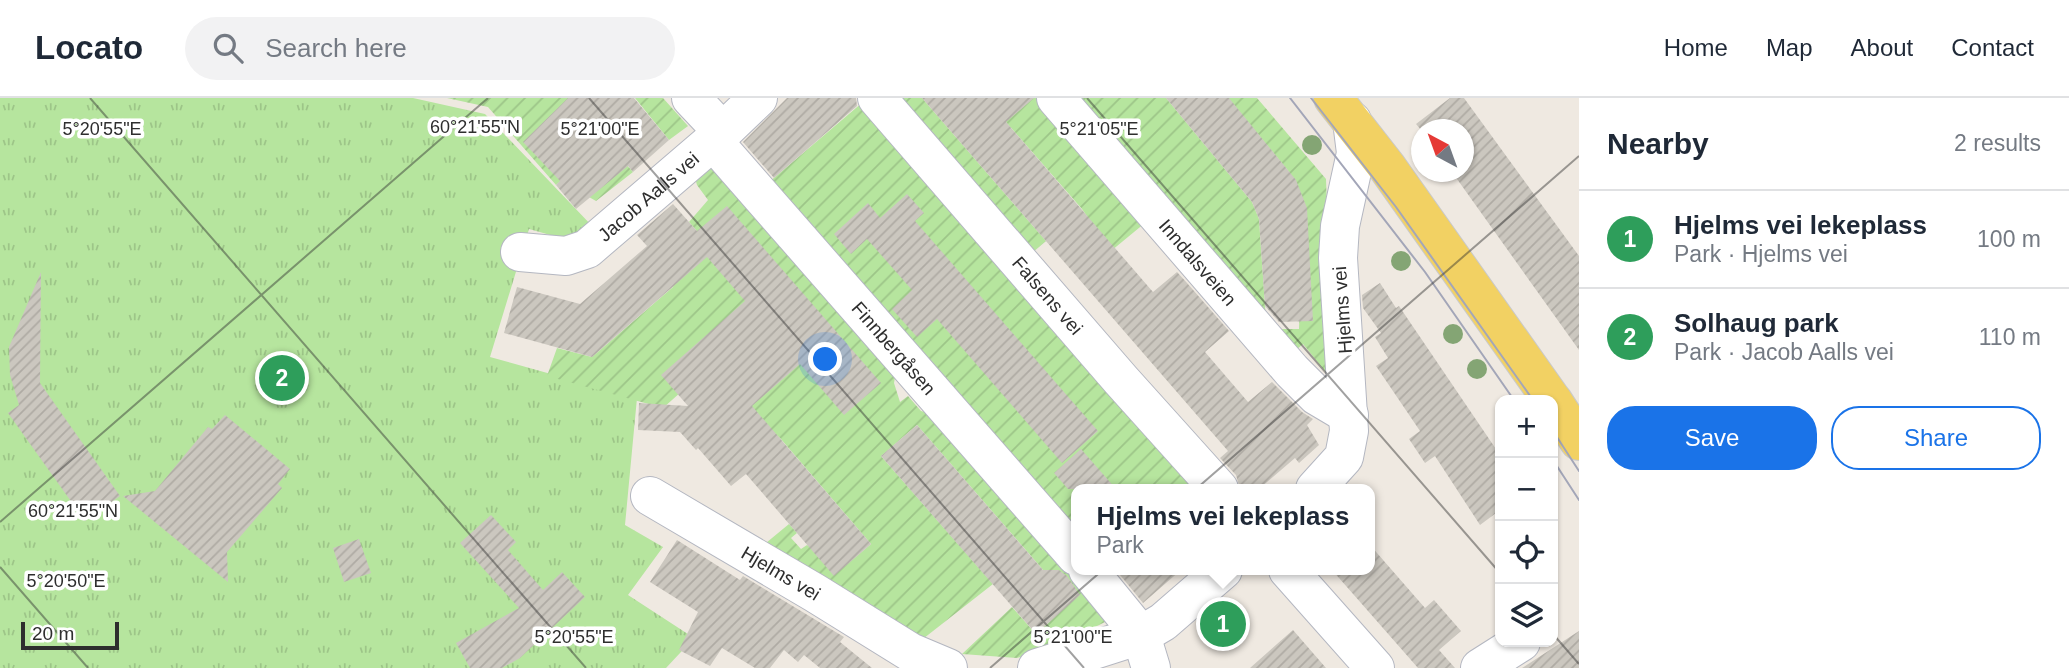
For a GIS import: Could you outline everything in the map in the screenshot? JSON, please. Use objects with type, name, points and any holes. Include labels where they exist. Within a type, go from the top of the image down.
[{"type":"main road","points":[[1343,110],[1566,417]]},
{"type":"street","name":"Finnbergåsen","points":[[691,98],[718,136],[1071,550]]},
{"type":"street","name":"Jacob Aalls vei","points":[[520,252],[566,256],[587,249],[758,98]]},
{"type":"street","name":"Falsens vei","points":[[877,98],[1215,484]]},
{"type":"street","name":"Inndalsveien","points":[[1056,98],[1292,371],[1317,396],[1349,415]]},
{"type":"street","name":"Hjelms vei","points":[[1319,484],[1343,457],[1349,431],[1338,258],[1340,226],[1356,153],[1343,110]]},
{"type":"street","name":"Hjelms vei","points":[[650,496],[815,593],[905,660],[948,668]]},
{"type":"street","points":[[1092,575],[1146,652]]},
{"type":"street","points":[[1146,652],[1163,622],[1217,575]]},
{"type":"street","points":[[1292,575],[1375,668]]},
{"type":"street","points":[[1480,668],[1513,647]]},
{"type":"street","points":[[1037,668],[1146,652]]},
{"type":"green space","points":[[0,98],[413,98],[485,114],[594,228],[575,242],[529,229],[490,357],[637,398],[625,525],[663,547],[628,595],[694,638],[666,668],[0,668]]},
{"type":"green space","points":[[447,98],[568,98],[633,172],[596,201],[589,197],[578,166],[556,185],[488,107]]},
{"type":"green space","points":[[635,98],[663,98],[688,126],[669,140]]},
{"type":"green space","points":[[896,98],[922,98],[1046,241],[1032,253]]},
{"type":"green space","points":[[1034,98],[1042,98],[1151,218],[1111,251],[1082,209],[998,113]]},
{"type":"green space","points":[[1067,98],[1166,98],[1252,202],[1259,219],[1266,320]]},
{"type":"green space","points":[[1228,98],[1257,98],[1326,179],[1333,381],[1303,344],[1288,357],[1262,329],[1299,329],[1303,200],[1290,173]]},
{"type":"green space","points":[[863,102],[1193,482],[1071,484],[1071,531],[768,183]]},
{"type":"green space","points":[[709,165],[897,366],[894,383],[900,402],[908,396],[921,411],[940,416],[1071,572],[1071,575],[1074,575],[1111,619],[1057,646],[1017,658],[962,654],[1012,607],[1036,634],[1071,602],[917,425],[881,456],[993,584],[919,642],[760,548],[789,524],[797,533],[791,538],[801,549],[807,545],[845,566],[871,544],[780,438],[699,376],[663,408],[547,376],[557,348],[592,357],[673,287],[690,238],[697,231],[689,222],[708,200],[695,178]]},
{"type":"building","points":[[568,98],[634,98],[669,140],[633,172],[628,166],[576,209],[556,185],[560,181],[523,142]]},
{"type":"building","points":[[787,98],[856,98],[857,106],[774,178],[743,142]]},
{"type":"building","points":[[922,98],[1034,98],[1006,122],[1153,292],[1177,272],[1229,331],[1205,352],[1248,402],[1272,382],[1302,412],[1313,419],[1307,425],[1319,445],[1299,463],[1295,458],[1265,484],[1239,484],[1236,475],[1220,458],[1228,451]]},
{"type":"building","points":[[1166,98],[1229,98],[1296,180],[1307,208],[1313,321],[1279,322],[1265,306],[1259,219],[1252,202]]},
{"type":"building","points":[[1450,98],[1464,98],[1579,256],[1579,350],[1459,182],[1474,182],[1474,119],[1423,119]]},
{"type":"building","points":[[907,194],[924,213],[915,221],[1098,431],[1062,463],[937,319],[917,337],[892,309],[912,290],[867,239],[851,254],[834,234],[868,203],[880,218]]},
{"type":"building","points":[[673,204],[697,231],[727,206],[881,383],[844,415],[800,364],[752,406],[871,544],[834,576],[746,474],[731,486],[698,448],[696,450],[680,432],[638,430],[639,403],[688,406],[661,375],[745,301],[707,257],[592,357],[504,333],[517,287],[580,304],[647,246],[637,235]]},
{"type":"building","points":[[41,272],[40,383],[120,496],[85,521],[8,413],[19,405],[10,375],[9,347]]},
{"type":"building","points":[[1380,283],[1396,308],[1399,306],[1495,448],[1495,514],[1480,525],[1435,456],[1425,463],[1409,439],[1420,431],[1376,366],[1388,358],[1375,337],[1381,333],[1363,308],[1362,295]]},
{"type":"building","points":[[225,415],[290,469],[278,484],[282,488],[227,552],[228,582],[123,496],[155,491],[208,427],[212,429]]},
{"type":"building","points":[[917,425],[1043,570],[1059,570],[1067,576],[1080,595],[1036,634],[881,456]]},
{"type":"building","points":[[1081,449],[1112,484],[1071,484],[1071,489],[1068,489],[1054,473]]},
{"type":"building","points":[[491,515],[516,542],[508,550],[543,590],[562,572],[585,597],[520,658],[502,668],[470,668],[456,643],[519,608],[460,543]]},
{"type":"building","points":[[359,539],[371,573],[344,582],[333,548]]},
{"type":"building","points":[[677,540],[740,580],[743,576],[844,637],[840,642],[872,668],[820,668],[804,655],[798,662],[784,650],[770,668],[755,668],[722,648],[710,666],[679,650],[698,612],[650,582]]},
{"type":"building","points":[[1375,551],[1425,608],[1434,600],[1461,631],[1439,650],[1455,668],[1418,668],[1336,575],[1375,575]]},
{"type":"building","points":[[1120,575],[1175,575],[1143,603]]},
{"type":"building","points":[[1293,630],[1326,668],[1250,668],[1277,644]]},
{"type":"building","points":[[1579,631],[1579,668],[1522,668],[1558,647]]},
{"type":"tram line","points":[[1290,98],[1425,272],[1511,395]]},
{"type":"tram line","points":[[1311,98],[1396,207],[1529,395]]},
{"type":"tram line","points":[[1558,439],[1579,471]]},
{"type":"tram line","points":[[1558,468],[1579,500]]},
{"type":"place","name":"Solhaug park","points":[[282,378]]},
{"type":"place","name":"Hjelms vei lekeplass","points":[[1223,624]]}]
